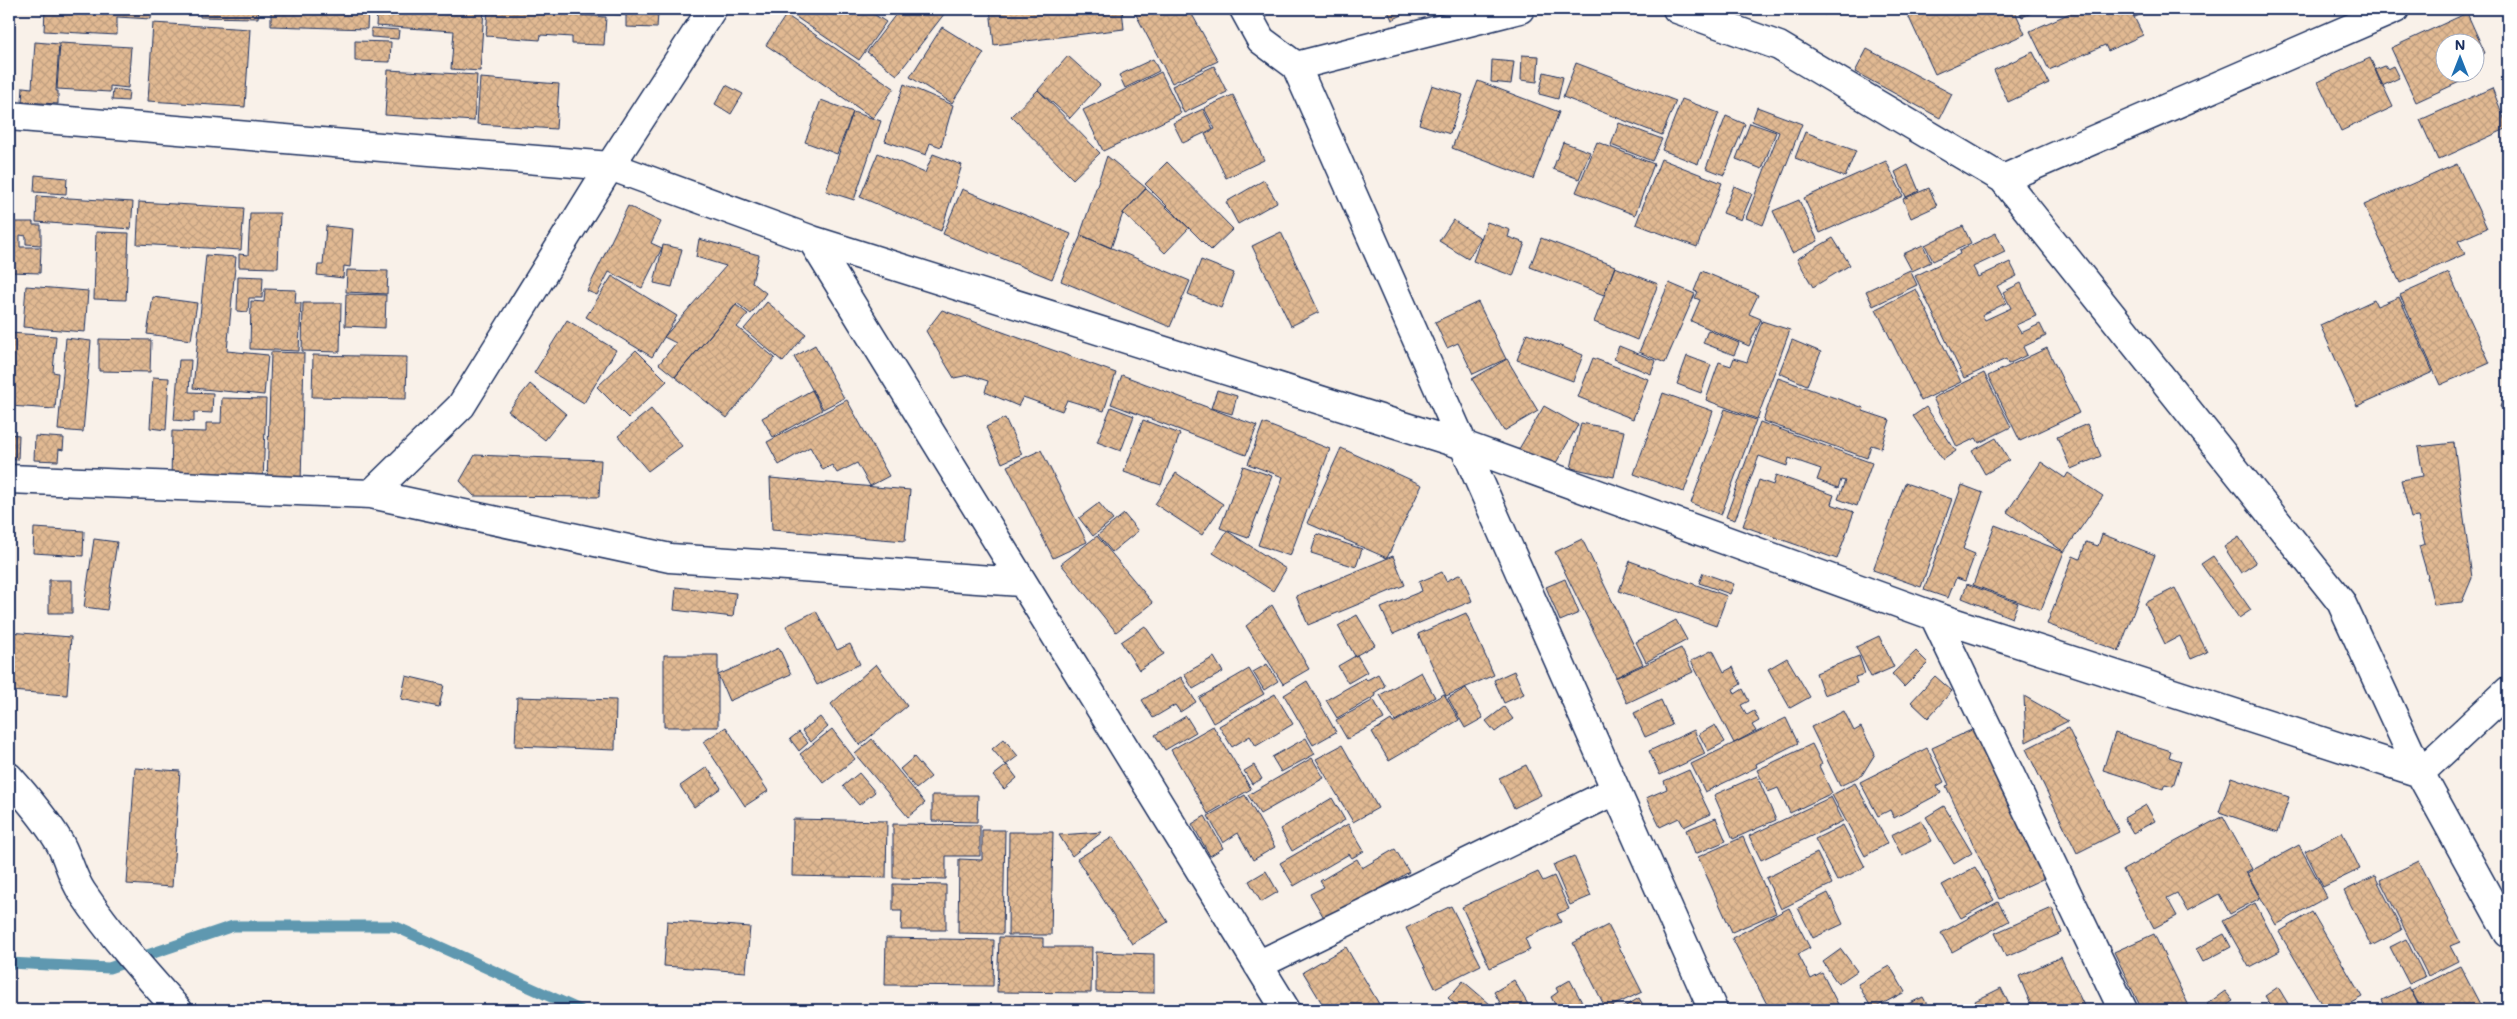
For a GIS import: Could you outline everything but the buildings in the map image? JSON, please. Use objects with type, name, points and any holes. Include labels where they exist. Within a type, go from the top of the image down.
[{"type":"street","points":[[370,494],[461,406],[610,166],[712,9]]},
{"type":"street","points":[[1244,9],[1261,40],[1296,66],[1713,1010]]},
{"type":"street","points":[[1296,66],[1520,9]]},
{"type":"street","points":[[1677,9],[1779,46],[2003,179],[2341,602],[2420,773],[2508,933]]},
{"type":"street","points":[[2003,179],[2395,9]]},
{"type":"street","points":[[9,116],[610,166],[812,240],[1463,445],[1934,616],[2420,773]]},
{"type":"street","points":[[812,240],[1286,1010]]},
{"type":"street","points":[[9,479],[370,494],[670,558],[1021,582]]},
{"type":"street","points":[[1934,616],[2122,1010]]},
{"type":"street","points":[[2420,773],[2508,691]]},
{"type":"street","points":[[9,777],[28,798],[58,841],[80,890],[111,933],[129,957],[178,1010]]},
{"type":"street","points":[[1258,965],[1616,790]]},
{"type":"waterway","points":[[9,963],[109,968],[233,926],[394,926],[580,1010]]}]
